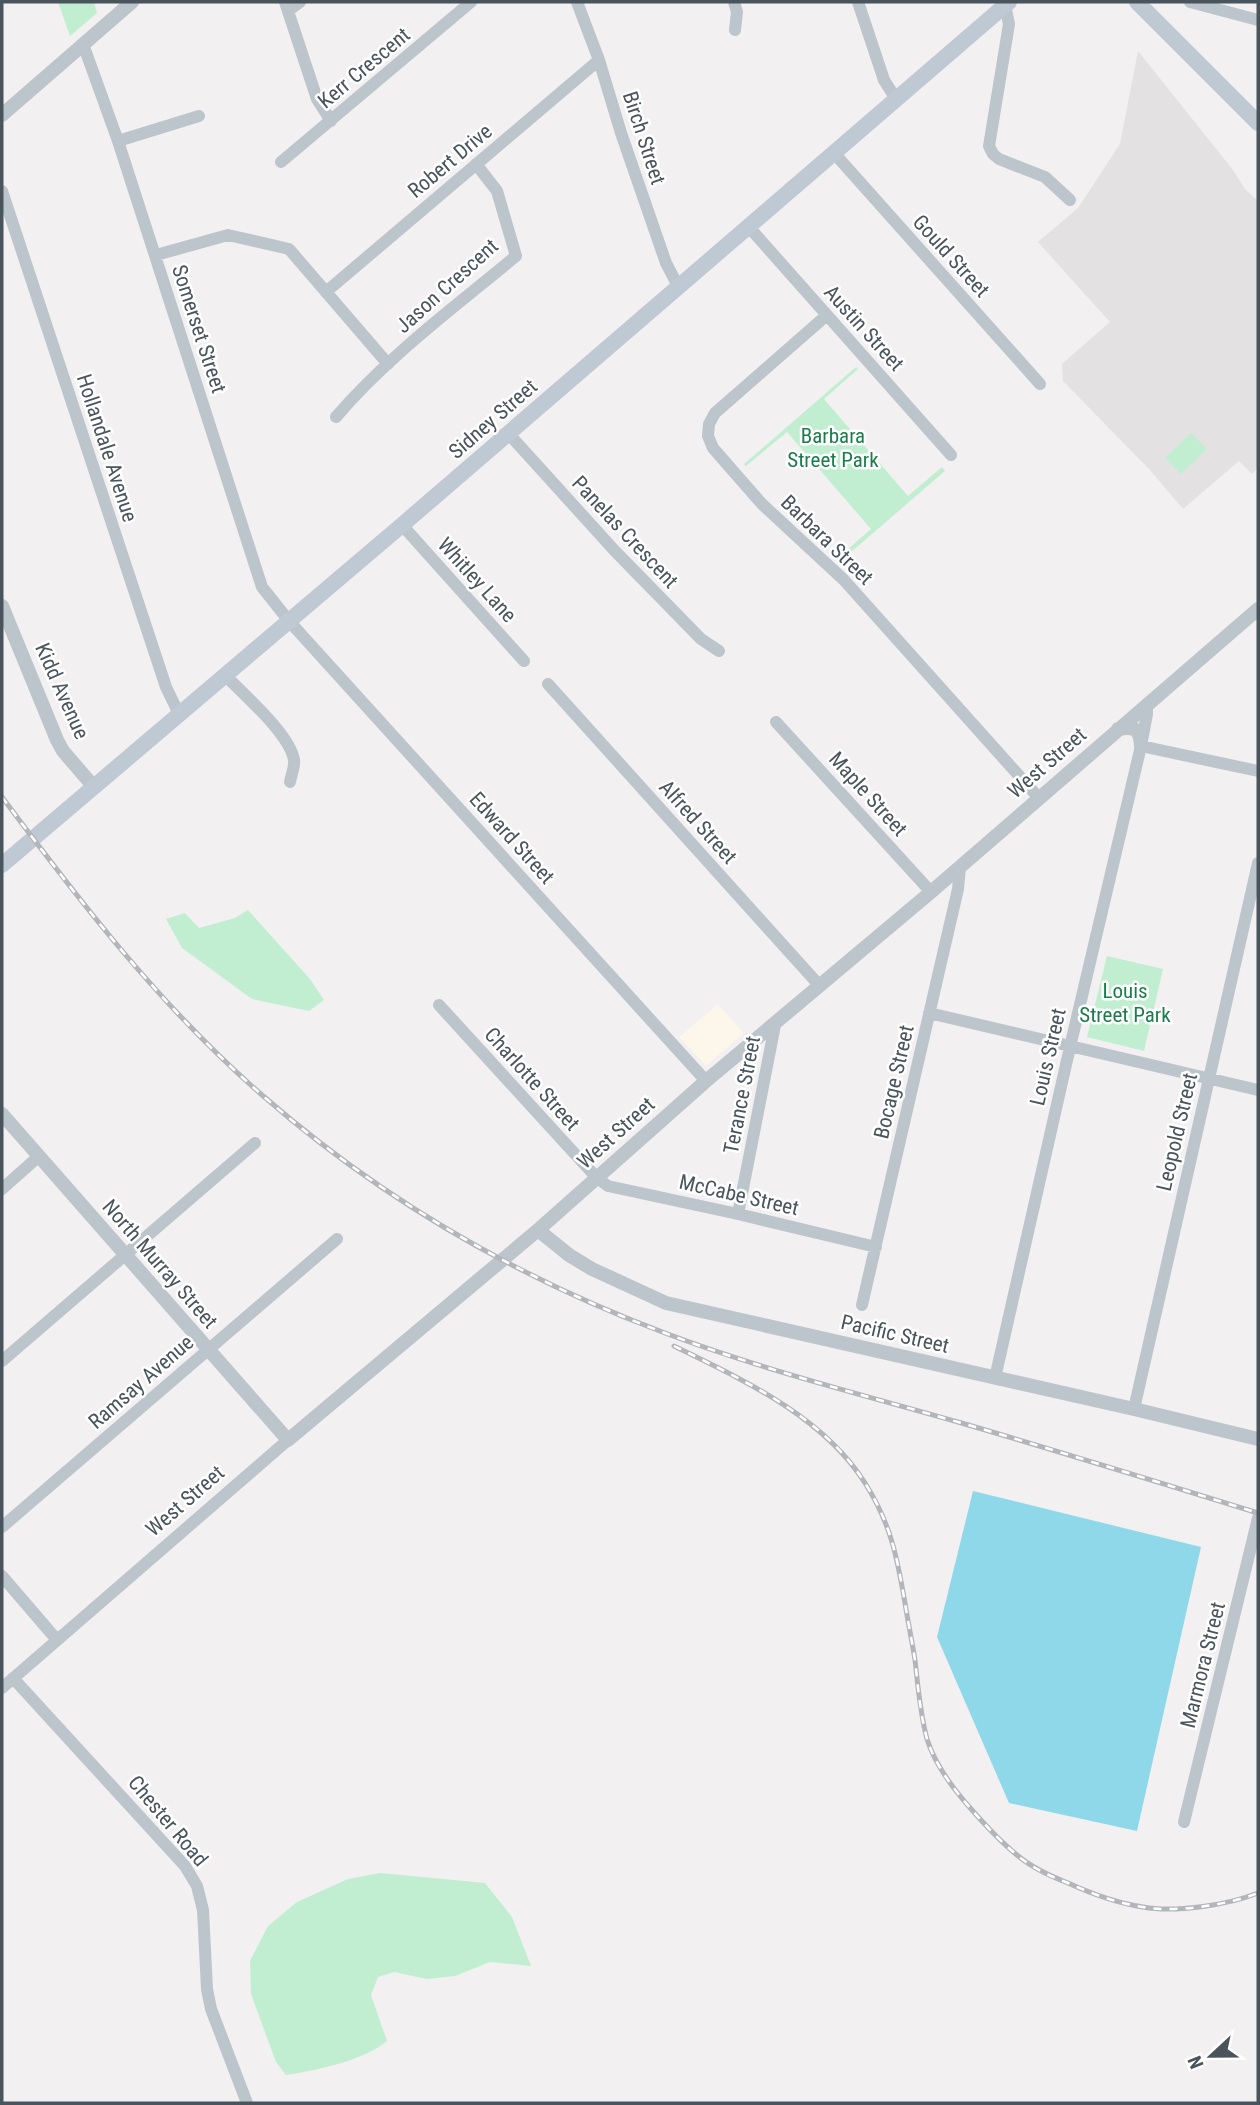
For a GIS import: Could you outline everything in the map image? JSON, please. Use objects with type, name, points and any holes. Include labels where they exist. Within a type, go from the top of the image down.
[{"type":"main road","points":[[1137,2],[1258,123]]},
{"type":"main road","name":"Sidney Street","points":[[2,865],[1007,4]]},
{"type":"street","points":[[2,115],[132,2]]},
{"type":"street","points":[[300,2],[287,7],[317,99],[331,121]]},
{"type":"street","name":"Kerr Crescent","points":[[281,162],[471,2]]},
{"type":"street","name":"Birch Street","points":[[577,2],[599,60],[666,263],[678,286]]},
{"type":"street","points":[[734,2],[737,12],[735,30]]},
{"type":"street","points":[[858,2],[884,80],[896,99]]},
{"type":"street","points":[[1190,2],[1258,20]]},
{"type":"street","points":[[1007,4],[1009,24],[989,146],[999,159],[1045,177],[1070,200]]},
{"type":"street","name":"Somerset Street","points":[[83,44],[156,255],[262,587],[289,621]]},
{"type":"street","name":"Robert Drive","points":[[327,292],[599,60]]},
{"type":"street","points":[[118,141],[199,116]]},
{"type":"street","name":"Gould Street","points":[[834,153],[1040,384]]},
{"type":"street","name":"Jason Crescent","points":[[336,417],[388,364],[516,256],[497,191],[476,164]]},
{"type":"street","name":"Hollandale Avenue","points":[[2,191],[166,687],[178,714]]},
{"type":"street","name":"Austin Street","points":[[748,226],[951,454]]},
{"type":"street","points":[[156,255],[228,236],[289,249],[388,364]]},
{"type":"street","name":"Barbara Street","points":[[827,315],[715,413],[709,424],[708,436],[713,449],[762,503],[844,580],[1039,798]]},
{"type":"street","name":"Panelas Crescent","points":[[508,433],[614,550],[701,639],[719,651]]},
{"type":"street","name":"Whitley Lane","points":[[402,525],[524,660]]},
{"type":"street","name":"Kidd Avenue","points":[[2,606],[57,740],[94,787]]},
{"type":"street","name":"West Street","points":[[2,1688],[1258,609]]},
{"type":"street","name":"Edward Street","points":[[289,621],[706,1081]]},
{"type":"street","points":[[225,675],[279,732],[291,750],[294,767],[290,782]]},
{"type":"street","name":"Alfred Street","points":[[548,684],[819,985]]},
{"type":"street","name":"Louis Street","points":[[995,1378],[1141,746],[1147,704]]},
{"type":"street","name":"Maple Street","points":[[776,722],[931,892]]},
{"type":"street","points":[[1118,729],[1129,727],[1136,730],[1141,746],[1258,771]]},
{"type":"street","name":"Leopold Street","points":[[1134,1409],[1258,863]]},
{"type":"street","name":"Bocage Street","points":[[862,1306],[958,889],[960,867]]},
{"type":"street","name":"Charlotte Street","points":[[439,1005],[597,1178]]},
{"type":"street","points":[[929,1013],[1258,1090]]},
{"type":"street","name":"Terance Street","points":[[738,1214],[775,1025]]},
{"type":"street","name":"North Murray Street","points":[[2,1114],[288,1440]]},
{"type":"street","points":[[2,1361],[255,1143]]},
{"type":"street","points":[[2,1189],[38,1157]]},
{"type":"street","name":"McCabe Street","points":[[597,1178],[608,1186],[876,1247]]},
{"type":"street","name":"Pacific Street","points":[[538,1230],[569,1255],[592,1269],[666,1303],[1258,1439]]},
{"type":"street","name":"Ramsay Avenue","points":[[2,1527],[337,1239]]},
{"type":"street","name":"Marmora Street","points":[[1184,1822],[1258,1518]]},
{"type":"street","points":[[2,1576],[57,1640]]},
{"type":"street","name":"Chester Road","points":[[13,1678],[185,1866],[197,1886],[203,1910],[208,1998],[247,2103]]},
{"type":"shaded area","points":[[1138,51],[1233,170],[1245,189],[1258,201],[1258,468],[1252,474],[1239,461],[1183,509],[1150,470],[1063,381],[1062,364],[1110,322],[1038,242],[1078,208],[1120,144]]},
{"type":"shaded area","points":[[718,1004],[744,1033],[706,1066],[679,1037]]},
{"type":"green space","points":[[58,2],[94,2],[97,13],[70,36]]},
{"type":"green space","name":"Barbara Street Park","points":[[856,367],[858,369],[824,399],[908,496],[942,467],[945,471],[843,559],[840,556],[871,529],[787,432],[746,466],[744,464]]},
{"type":"green space","points":[[1191,433],[1207,449],[1181,474],[1165,458]]},
{"type":"green space","points":[[248,910],[310,979],[324,1000],[309,1011],[252,999],[182,948],[166,919],[185,913],[199,928],[235,918]]},
{"type":"green space","name":"Louis Street Park","points":[[1107,956],[1163,969],[1144,1051],[1087,1037]]},
{"type":"green space","points":[[380,1873],[485,1883],[512,1917],[531,1966],[490,1962],[455,1976],[427,1979],[394,1972],[378,1977],[371,1995],[387,2041],[353,2059],[286,2075],[276,2062],[251,1994],[250,1961],[268,1926],[297,1902],[348,1879]]},
{"type":"water","points":[[973,1491],[1201,1547],[1137,1831],[1009,1803],[937,1637]]},
{"type":"railway","points":[[2,797],[124,953],[225,1061],[307,1133],[354,1168],[453,1232],[557,1287],[610,1311],[701,1346],[1258,1513]]},
{"type":"railway","points":[[674,1346],[754,1387],[804,1419],[848,1459],[865,1483],[887,1527],[896,1556],[930,1749],[958,1794],[1005,1845],[1029,1864],[1048,1874],[1114,1901],[1133,1905],[1156,1909],[1186,1908],[1217,1904],[1258,1893]]}]
